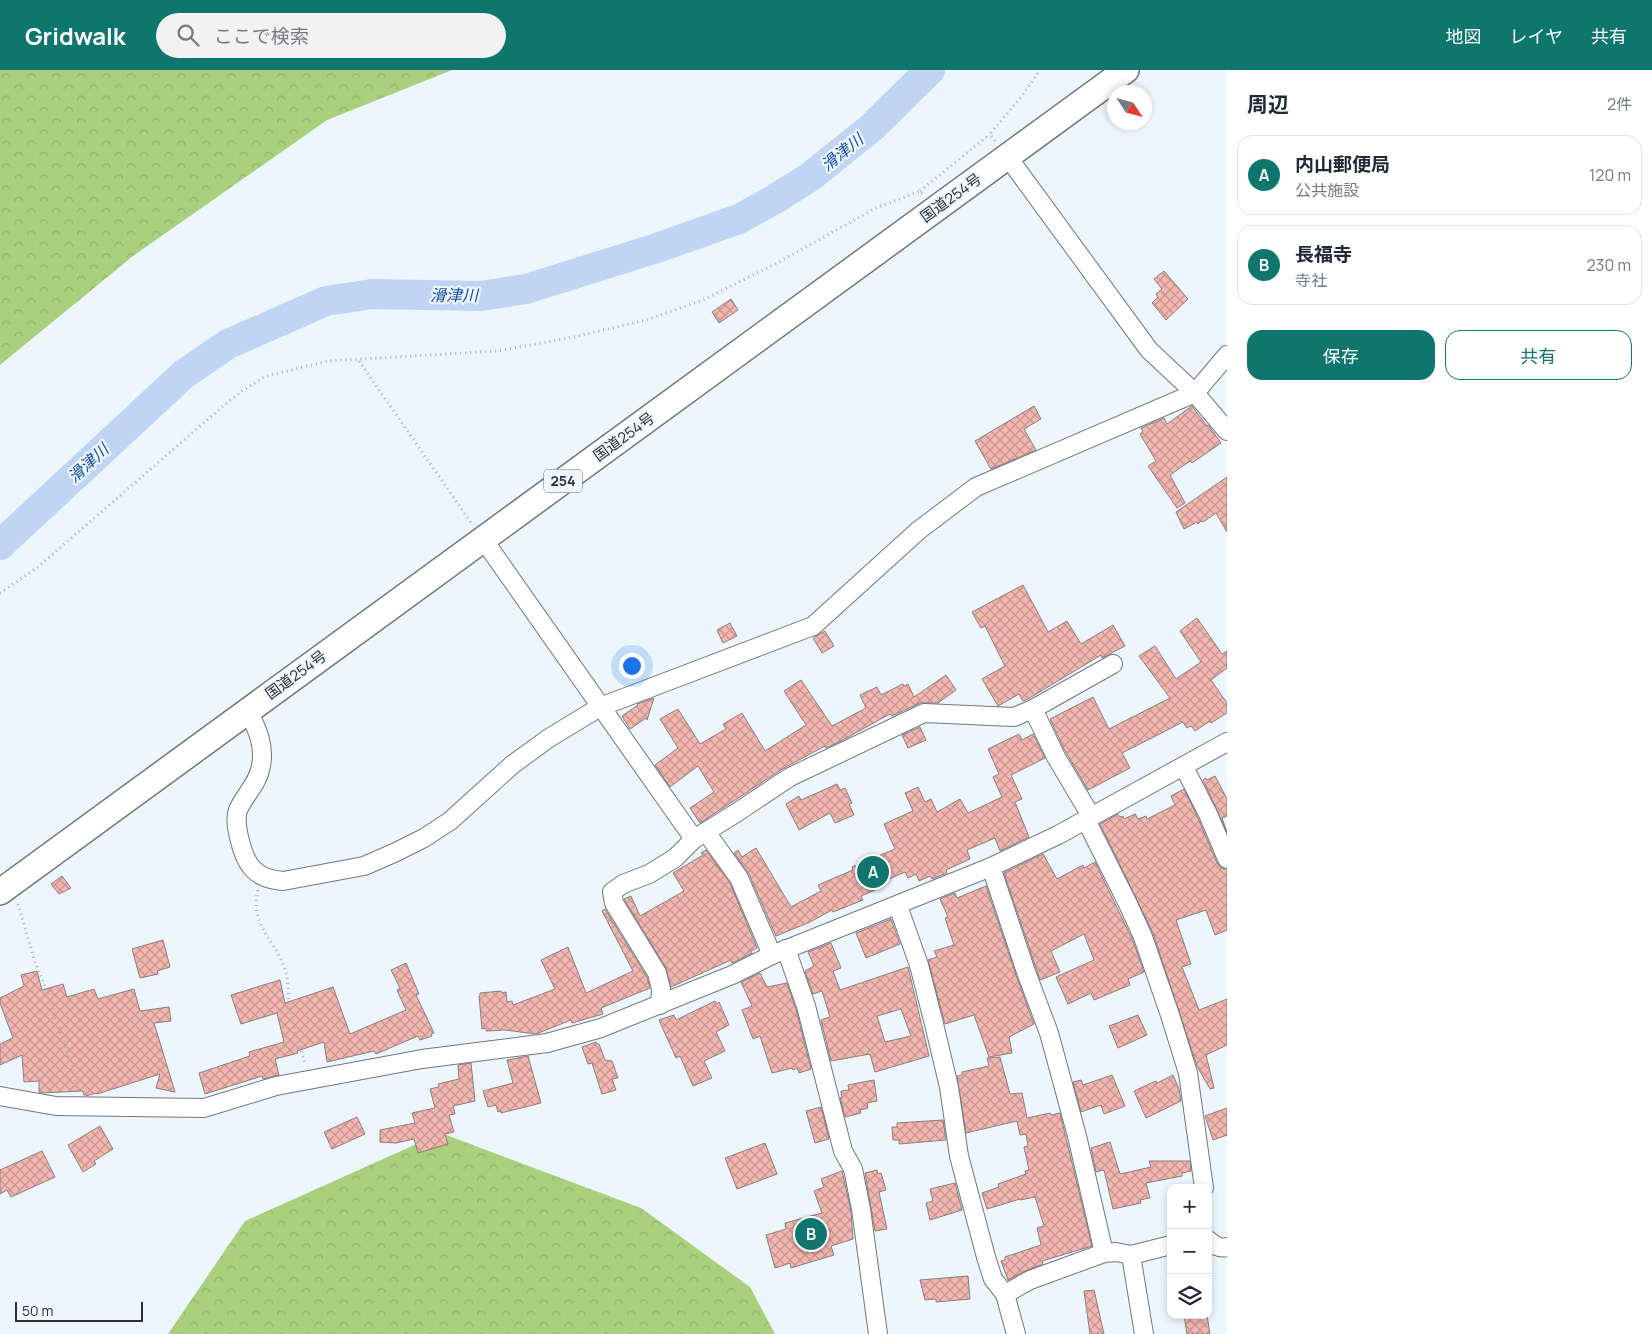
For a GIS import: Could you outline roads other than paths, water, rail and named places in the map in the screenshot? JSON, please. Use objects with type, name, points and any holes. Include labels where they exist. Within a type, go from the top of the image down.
[{"type":"highway","name":"国道254号","points":[[5,889],[1126,70]]},
{"type":"street","points":[[1007,156],[1149,350],[1195,393],[1227,431]]},
{"type":"street","points":[[248,710],[260,736],[262,764],[256,782],[236,816],[243,855],[248,865],[271,880],[284,881],[364,866],[424,838],[450,821],[512,765],[549,738],[600,707],[813,626],[919,530],[976,487],[1195,393],[1227,355]]},
{"type":"street","points":[[483,540],[600,707],[700,836],[740,878],[806,1006],[843,1151],[853,1169],[861,1210],[878,1334]]},
{"type":"street","points":[[660,1005],[661,988],[658,973],[614,903],[612,892],[623,884],[649,874],[675,858],[700,836],[790,777],[924,713],[1014,717],[1033,709],[1113,664]]},
{"type":"street","points":[[1033,709],[1088,818],[1143,937],[1188,1073],[1203,1184]]},
{"type":"street","points":[[0,1096],[56,1106],[204,1108],[276,1086],[422,1059],[547,1042],[601,1028],[732,975],[779,952],[898,906],[991,867],[1058,835],[1227,742]]},
{"type":"street","points":[[1184,766],[1208,814],[1227,860]]},
{"type":"street","points":[[991,867],[1026,972],[1049,1032],[1077,1136],[1104,1253]]},
{"type":"street","points":[[898,906],[919,965],[934,1024],[949,1087],[959,1156],[986,1257],[993,1279],[1006,1294],[1016,1334]]},
{"type":"street","points":[[1212,1243],[1221,1248],[1227,1247]]},
{"type":"street","points":[[1006,1294],[1030,1280],[1104,1253],[1116,1252],[1130,1255],[1167,1246]]},
{"type":"street","points":[[1130,1255],[1144,1334]]},
{"type":"waterway","name":"滑津川","points":[[0,545],[184,374],[228,344],[326,301],[372,294],[481,296],[526,289],[657,248],[739,219],[810,177],[871,128],[930,70]]},
{"type":"place","name":"内山郵便局","points":[[873,872]]},
{"type":"place","name":"長福寺","points":[[811,1234]]}]
